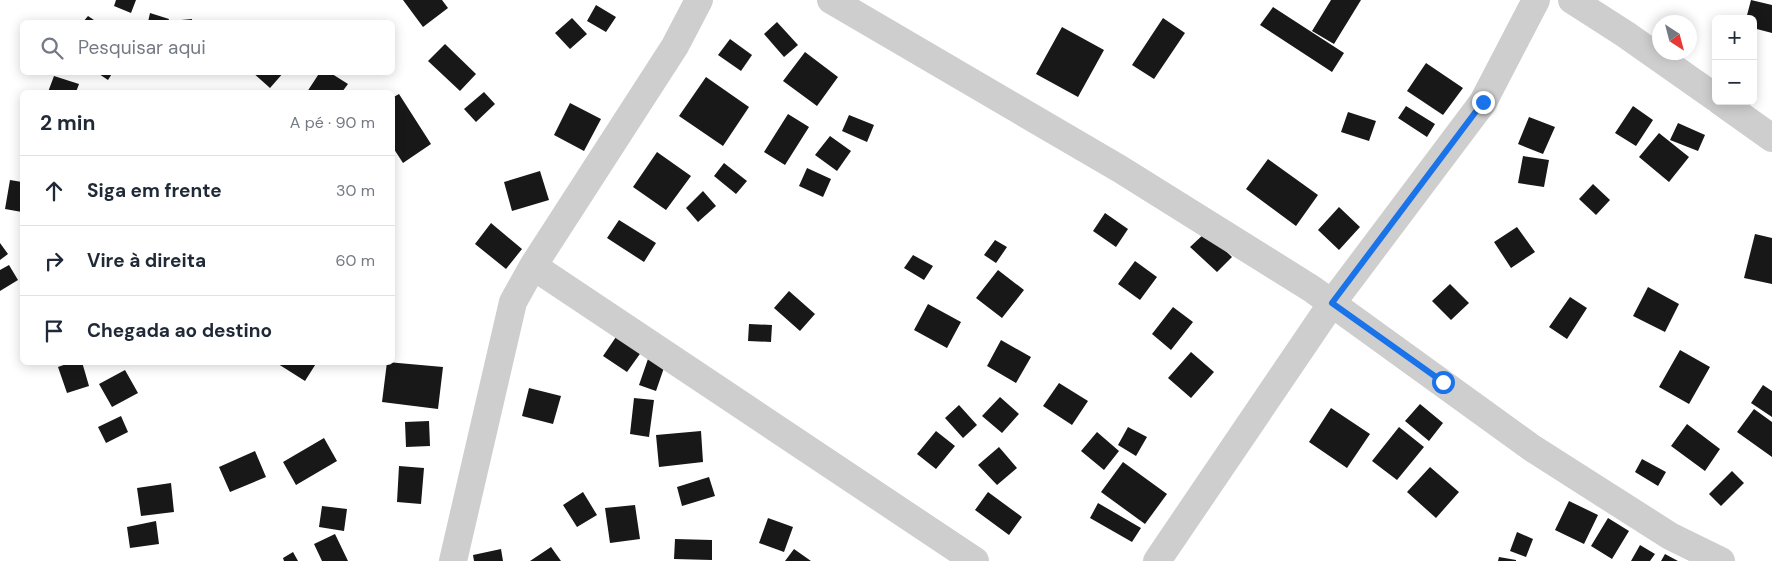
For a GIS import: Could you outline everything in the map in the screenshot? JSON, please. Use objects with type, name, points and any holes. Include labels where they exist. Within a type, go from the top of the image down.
[{"type":"street","points":[[453,561],[513,302],[674,46],[699,0]]},
{"type":"street","points":[[831,0],[1120,169],[1332,303],[1532,448],[1670,536],[1721,561]]},
{"type":"street","points":[[1157,561],[1332,303],[1483,102],[1536,0]]},
{"type":"street","points":[[1572,0],[1626,34],[1712,95]]},
{"type":"street","points":[[1726,105],[1772,138]]},
{"type":"street","points":[[534,266],[976,561]]},
{"type":"street","points":[[1670,536],[1693,561]]},
{"type":"building","points":[[116,0],[136,0],[131,13],[114,6]]},
{"type":"building","points":[[403,0],[442,0],[448,8],[423,27]]},
{"type":"building","points":[[1331,0],[1361,0],[1334,44],[1312,31]]},
{"type":"building","points":[[1751,0],[1772,5],[1772,33],[1757,29],[1757,15],[1747,15]]},
{"type":"building","points":[[596,5],[616,17],[606,32],[587,21]]},
{"type":"building","points":[[1273,7],[1344,53],[1332,72],[1260,25]]},
{"type":"building","points":[[150,13],[169,19],[169,20],[148,20]]},
{"type":"building","points":[[88,16],[94,20],[85,20]]},
{"type":"building","points":[[572,18],[587,34],[570,49],[555,33]]},
{"type":"building","points":[[1163,18],[1185,33],[1154,79],[1132,65]]},
{"type":"building","points":[[777,22],[798,45],[784,57],[764,34]]},
{"type":"building","points":[[1062,27],[1104,50],[1078,97],[1036,74]]},
{"type":"building","points":[[730,39],[752,55],[741,71],[718,55]]},
{"type":"building","points":[[445,44],[476,74],[460,91],[428,61]]},
{"type":"building","points":[[805,52],[838,77],[817,106],[783,81]]},
{"type":"building","points":[[1426,63],[1463,88],[1443,115],[1407,91]]},
{"type":"building","points":[[100,75],[111,75],[108,80]]},
{"type":"building","points":[[255,75],[281,75],[270,88]]},
{"type":"building","points":[[318,75],[334,75],[348,84],[344,90],[308,90]]},
{"type":"building","points":[[54,76],[79,84],[77,90],[49,90]]},
{"type":"building","points":[[706,77],[749,107],[723,146],[679,116]]},
{"type":"building","points":[[484,92],[495,104],[476,122],[464,109]]},
{"type":"building","points":[[399,94],[431,144],[403,163],[395,151],[395,96]]},
{"type":"building","points":[[570,103],[601,119],[584,151],[554,135]]},
{"type":"building","points":[[1406,106],[1435,124],[1427,137],[1398,118]]},
{"type":"building","points":[[1633,106],[1653,120],[1636,146],[1615,133]]},
{"type":"building","points":[[1348,112],[1376,121],[1369,141],[1341,132]]},
{"type":"building","points":[[788,114],[809,127],[785,165],[764,152]]},
{"type":"building","points":[[849,115],[874,125],[867,142],[842,131]]},
{"type":"building","points":[[1529,117],[1555,127],[1543,154],[1518,144]]},
{"type":"building","points":[[1678,123],[1705,135],[1698,151],[1670,140]]},
{"type":"building","points":[[1659,133],[1689,157],[1669,182],[1639,157]]},
{"type":"building","points":[[830,136],[851,151],[837,171],[815,155]]},
{"type":"building","points":[[657,152],[691,176],[666,210],[633,187]]},
{"type":"building","points":[[1523,156],[1549,160],[1544,187],[1518,183]]},
{"type":"building","points":[[1268,159],[1318,195],[1296,226],[1246,189]]},
{"type":"building","points":[[724,163],[747,181],[736,194],[714,176]]},
{"type":"building","points":[[807,168],[831,179],[823,197],[799,186]]},
{"type":"building","points":[[540,171],[549,200],[512,211],[504,182]]},
{"type":"building","points":[[10,180],[20,182],[20,212],[5,209]]},
{"type":"building","points":[[1593,184],[1610,200],[1596,215],[1579,199]]},
{"type":"building","points":[[703,191],[716,206],[698,222],[686,208]]},
{"type":"building","points":[[1339,207],[1360,227],[1339,250],[1318,230]]},
{"type":"building","points":[[1105,213],[1128,229],[1116,247],[1093,231]]},
{"type":"building","points":[[619,220],[656,243],[644,262],[607,238]]},
{"type":"building","points":[[491,223],[522,249],[506,269],[475,244]]},
{"type":"building","points":[[1517,227],[1535,252],[1511,268],[1494,242]]},
{"type":"building","points":[[1206,232],[1232,257],[1217,272],[1190,247]]},
{"type":"building","points":[[1755,234],[1772,238],[1772,284],[1744,278]]},
{"type":"building","points":[[995,240],[1007,247],[996,263],[984,255]]},
{"type":"building","points":[[0,243],[8,254],[0,260]]},
{"type":"building","points":[[913,255],[933,266],[924,280],[904,268]]},
{"type":"building","points":[[1135,261],[1157,277],[1140,300],[1118,284]]},
{"type":"building","points":[[9,265],[18,280],[0,291],[0,270]]},
{"type":"building","points":[[998,270],[1024,290],[1002,318],[976,298]]},
{"type":"building","points":[[1450,284],[1469,303],[1451,320],[1432,301]]},
{"type":"building","points":[[1648,287],[1679,304],[1665,332],[1633,316]]},
{"type":"building","points":[[789,291],[815,314],[800,331],[774,308]]},
{"type":"building","points":[[1570,297],[1587,308],[1567,339],[1549,327]]},
{"type":"building","points":[[928,304],[961,322],[947,348],[914,330]]},
{"type":"building","points":[[1173,307],[1193,322],[1171,350],[1152,334]]},
{"type":"building","points":[[749,324],[772,325],[771,342],[748,341]]},
{"type":"building","points":[[618,334],[642,351],[627,372],[603,356]]},
{"type":"building","points":[[1001,340],[1031,357],[1016,383],[987,366]]},
{"type":"building","points":[[1680,350],[1710,367],[1689,404],[1659,387]]},
{"type":"building","points":[[1191,352],[1214,372],[1191,398],[1168,378]]},
{"type":"building","points":[[649,356],[666,362],[656,391],[639,385]]},
{"type":"building","points":[[395,363],[443,367],[438,409],[382,402],[387,365],[395,365]]},
{"type":"building","points":[[64,365],[83,365],[89,386],[67,393],[58,367]]},
{"type":"building","points":[[280,365],[315,365],[305,381]]},
{"type":"building","points":[[125,370],[138,393],[112,407],[99,384]]},
{"type":"building","points":[[1059,383],[1088,401],[1072,425],[1043,406]]},
{"type":"building","points":[[1763,385],[1772,391],[1772,417],[1751,403]]},
{"type":"building","points":[[529,388],[561,396],[553,424],[522,416]]},
{"type":"building","points":[[1000,397],[1019,414],[1002,433],[982,416]]},
{"type":"building","points":[[634,398],[654,400],[649,437],[630,434]]},
{"type":"building","points":[[1420,404],[1443,423],[1429,441],[1405,421]]},
{"type":"building","points":[[959,405],[977,425],[963,438],[945,418]]},
{"type":"building","points":[[1331,408],[1370,434],[1347,468],[1309,442]]},
{"type":"building","points":[[1754,409],[1772,422],[1772,457],[1737,432]]},
{"type":"building","points":[[121,416],[128,432],[106,443],[98,427]]},
{"type":"building","points":[[429,421],[430,446],[406,447],[405,422]]},
{"type":"building","points":[[1687,424],[1720,449],[1705,471],[1671,446]]},
{"type":"building","points":[[1128,427],[1147,437],[1136,456],[1118,445]]},
{"type":"building","points":[[1399,427],[1424,447],[1397,480],[1372,461]]},
{"type":"building","points":[[701,431],[703,462],[659,467],[656,435]]},
{"type":"building","points":[[936,431],[955,446],[936,469],[917,454]]},
{"type":"building","points":[[1097,432],[1119,451],[1104,470],[1081,451]]},
{"type":"building","points":[[324,438],[337,461],[296,485],[283,462]]},
{"type":"building","points":[[999,447],[1017,468],[997,485],[978,465]]},
{"type":"building","points":[[255,451],[266,477],[230,492],[219,467]]},
{"type":"building","points":[[1642,459],[1666,472],[1658,486],[1635,472]]},
{"type":"building","points":[[1123,462],[1167,494],[1145,524],[1101,492]]},
{"type":"building","points":[[399,466],[424,468],[421,504],[397,502]]},
{"type":"building","points":[[1430,467],[1459,492],[1436,518],[1407,492]]},
{"type":"building","points":[[1732,471],[1744,483],[1721,506],[1709,494]]},
{"type":"building","points":[[709,477],[715,496],[682,506],[677,487]]},
{"type":"building","points":[[171,483],[174,512],[141,516],[137,488]]},
{"type":"building","points":[[583,492],[597,515],[577,527],[563,505]]},
{"type":"building","points":[[988,492],[1022,517],[1009,535],[975,510]]},
{"type":"building","points":[[1569,501],[1598,515],[1584,544],[1555,530]]},
{"type":"building","points":[[1098,503],[1141,528],[1132,542],[1090,518]]},
{"type":"building","points":[[635,505],[640,539],[610,543],[605,508]]},
{"type":"building","points":[[322,506],[347,509],[344,531],[319,527]]},
{"type":"building","points":[[768,518],[793,527],[784,552],[759,543]]},
{"type":"building","points":[[1608,518],[1629,531],[1612,559],[1591,546]]},
{"type":"building","points":[[156,521],[159,544],[130,548],[127,527]]},
{"type":"building","points":[[1517,532],[1533,539],[1526,557],[1510,551]]},
{"type":"building","points":[[335,534],[348,561],[322,561],[314,544]]},
{"type":"building","points":[[675,539],[712,540],[712,560],[674,559]]},
{"type":"building","points":[[1640,545],[1655,554],[1650,561],[1631,561]]},
{"type":"building","points":[[551,547],[561,561],[530,561]]},
{"type":"building","points":[[501,549],[503,561],[474,561],[473,555]]},
{"type":"building","points":[[794,549],[811,561],[785,561]]},
{"type":"building","points":[[293,552],[298,561],[284,561],[283,558]]},
{"type":"building","points":[[1665,554],[1678,561],[1661,561]]},
{"type":"building","points":[[1499,557],[1516,560],[1516,561],[1498,561]]},
{"type":"route","points":[[1443,382],[1332,303],[1483,102]]}]
